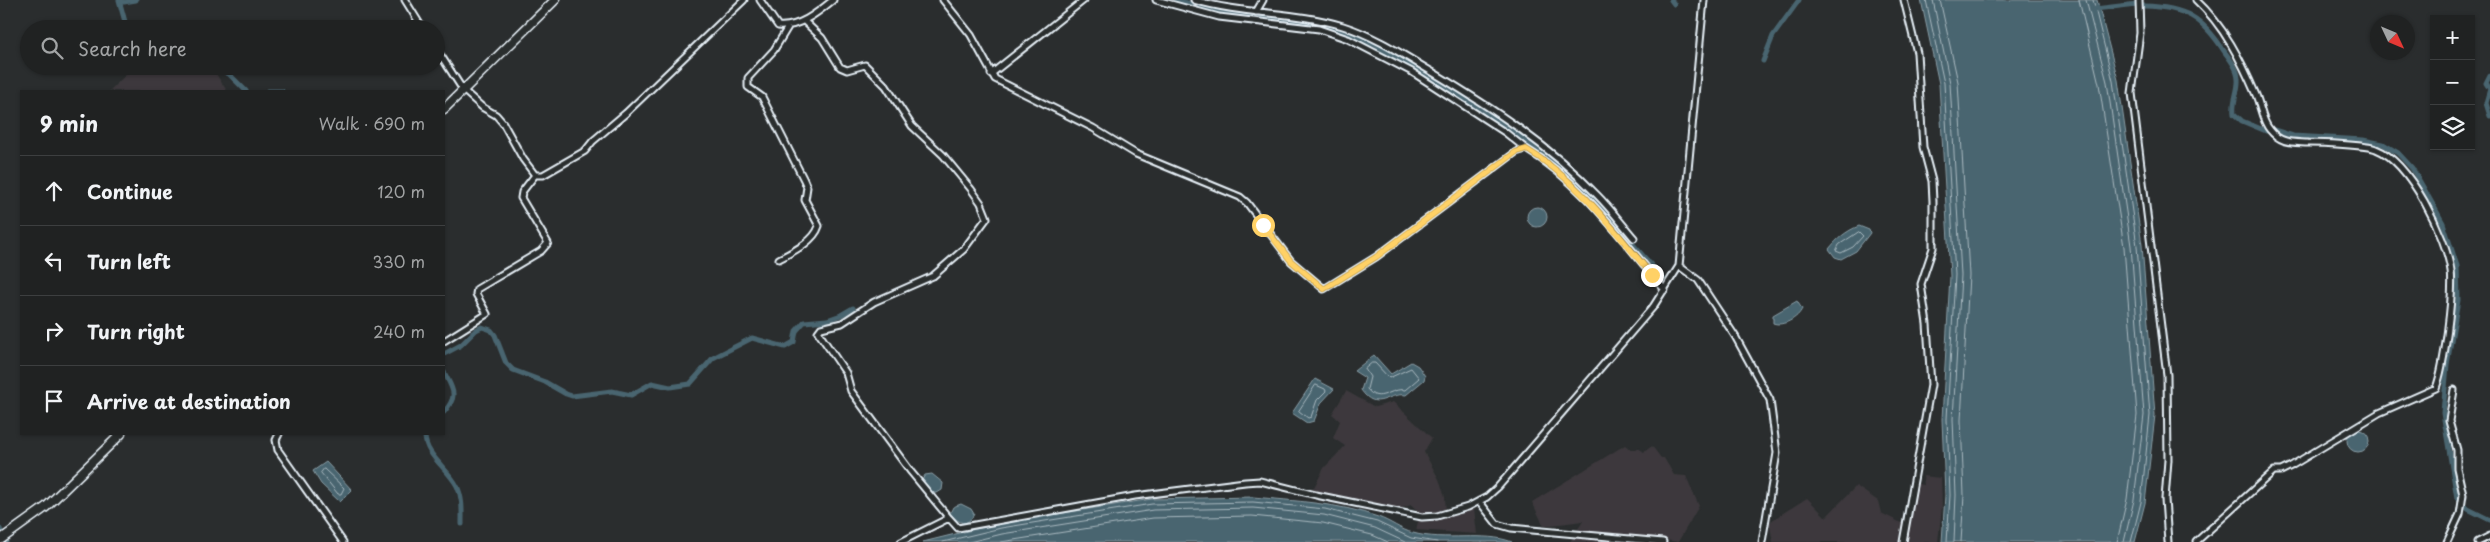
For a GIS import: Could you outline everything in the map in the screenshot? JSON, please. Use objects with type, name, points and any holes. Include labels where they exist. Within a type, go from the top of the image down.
[{"type":"main road","points":[[445,108],[555,0]]},
{"type":"main road","points":[[0,540],[54,500],[120,435]]},
{"type":"street","points":[[406,0],[418,20]]},
{"type":"street","points":[[445,340],[488,314],[476,294],[477,289],[541,251],[548,243],[521,198],[522,192],[535,175],[543,174],[585,151],[593,141],[626,113],[744,0]]},
{"type":"street","points":[[760,0],[778,26],[788,27],[804,21],[832,0]]},
{"type":"street","points":[[943,0],[982,52],[995,79],[1072,117],[1136,154],[1240,197],[1247,203],[1291,261],[1324,289],[1339,282],[1387,249],[1516,152],[1526,149]]},
{"type":"street","points":[[991,74],[1084,0]]},
{"type":"street","points":[[1156,0],[1218,17],[1319,30],[1348,39],[1412,72],[1506,133],[1558,173],[1575,188],[1665,290]]},
{"type":"street","points":[[1194,0],[1216,7],[1342,26],[1411,59],[1486,106],[1554,156],[1598,196],[1634,238]]},
{"type":"street","points":[[1256,12],[1263,0]]},
{"type":"street","points":[[804,21],[822,38],[840,67],[847,70],[865,65],[878,78],[906,114],[912,126],[943,155],[972,189],[986,214],[987,218],[981,230],[964,249],[932,276],[874,302],[842,324],[821,328],[818,332],[846,373],[851,391],[911,472],[958,528],[1134,496],[1260,481],[1316,495],[1422,517],[1437,516],[1479,501],[1498,487],[1528,454],[1602,364],[1653,308],[1679,266],[1704,0]]},
{"type":"street","points":[[1903,542],[1931,385],[1927,324],[1921,284],[1932,248],[1934,202],[1932,181],[1923,147],[1917,53],[1904,0]]},
{"type":"street","points":[[2139,0],[2140,33],[2132,94],[2167,375],[2168,460],[2165,499],[2168,542]]},
{"type":"street","points":[[2196,0],[2227,37],[2250,80],[2265,121],[2275,135],[2290,144],[2368,146],[2390,156],[2398,164],[2415,186],[2437,230],[2447,254],[2451,271],[2452,291],[2436,388],[2379,413],[2291,466],[2281,471],[2274,471],[2196,542]]},
{"type":"street","points":[[778,259],[795,251],[810,239],[819,226],[805,200],[807,187],[793,156],[762,97],[748,87],[747,81],[753,71],[774,50],[788,27]]},
{"type":"street","points":[[445,62],[463,90],[482,107],[496,115],[535,175]]},
{"type":"street","points":[[1679,266],[1698,280],[1735,336],[1770,400],[1777,453],[1762,542]]},
{"type":"street","points":[[2448,542],[2460,514],[2463,495],[2457,468],[2457,450],[2449,421],[2454,390]]},
{"type":"street","points":[[278,435],[276,440],[278,450],[343,542]]},
{"type":"street","points":[[1479,501],[1497,524],[1511,528],[1663,542]]},
{"type":"street","points":[[901,542],[949,518]]},
{"type":"street","points":[[2478,542],[2490,536]]},
{"type":"shaded area","points":[[126,75],[217,75],[226,90],[110,90]]},
{"type":"shaded area","points":[[1346,391],[1375,407],[1393,402],[1432,438],[1424,452],[1439,479],[1445,496],[1446,514],[1474,508],[1477,534],[1416,530],[1420,513],[1411,505],[1399,509],[1312,491],[1324,468],[1345,446],[1333,438],[1340,421],[1332,414]]},
{"type":"shaded area","points":[[1625,445],[1631,450],[1638,448],[1644,452],[1652,446],[1661,458],[1664,458],[1674,475],[1686,476],[1699,506],[1678,542],[1654,538],[1653,542],[1570,542],[1583,521],[1544,526],[1532,502]]},
{"type":"shaded area","points":[[1923,476],[1941,478],[1942,507],[1938,542],[1773,542],[1769,522],[1807,498],[1826,517],[1856,486],[1878,501],[1881,513],[1903,524],[1912,483],[1924,485]]},
{"type":"water","points":[[1921,0],[2097,0],[2118,80],[2142,245],[2155,415],[2145,503],[2135,542],[1942,542],[1945,495],[1942,419],[1950,276],[1939,84]]},
{"type":"water","points":[[1537,207],[1544,210],[1547,217],[1544,224],[1537,227],[1530,224],[1527,217],[1530,210]]},
{"type":"water","points":[[1859,226],[1869,230],[1870,233],[1856,251],[1841,259],[1835,257],[1829,249],[1842,236]]},
{"type":"water","points":[[1797,301],[1802,309],[1797,316],[1786,323],[1773,323],[1773,315]]},
{"type":"water","points":[[1374,355],[1391,374],[1411,362],[1418,366],[1425,376],[1424,380],[1406,395],[1394,396],[1378,401],[1372,400],[1361,390],[1365,378],[1354,371]]},
{"type":"water","points":[[1315,379],[1334,389],[1321,403],[1314,421],[1307,423],[1292,413]]},
{"type":"water","points":[[2358,430],[2366,433],[2369,441],[2366,449],[2358,452],[2350,449],[2347,441],[2350,433]]},
{"type":"water","points":[[326,462],[352,490],[340,502],[321,484],[313,471]]},
{"type":"water","points":[[932,474],[943,483],[942,490],[937,493],[931,493],[922,480],[925,475]]},
{"type":"water","points":[[1253,497],[1317,503],[1363,512],[1409,532],[1425,536],[1490,537],[1512,542],[923,542],[1000,523],[1152,499]]},
{"type":"water","points":[[961,504],[971,509],[974,514],[965,522],[959,521],[950,513],[953,507]]},
{"type":"waterway","points":[[119,0],[125,20]]},
{"type":"waterway","points":[[119,0],[124,2],[136,0]]},
{"type":"waterway","points":[[1176,0],[1226,13],[1329,27],[1375,45],[1411,65],[1496,120],[1549,158],[1597,203],[1665,281]]},
{"type":"waterway","points":[[1671,0],[1674,4]]},
{"type":"waterway","points":[[1763,61],[1773,36],[1799,0]]},
{"type":"waterway","points":[[2095,9],[2137,4]]},
{"type":"waterway","points":[[2144,6],[2182,12],[2200,22],[2208,30],[2231,61],[2238,75],[2234,114],[2242,121],[2266,131]]},
{"type":"waterway","points":[[230,75],[245,90]]},
{"type":"waterway","points":[[2490,75],[2486,83],[2490,89],[2486,103],[2490,116]]},
{"type":"waterway","points":[[2274,130],[2293,136],[2363,140],[2383,144],[2398,153],[2412,168],[2443,223],[2457,266],[2458,300],[2447,364],[2443,413],[2457,498],[2468,509],[2490,520]]},
{"type":"waterway","points":[[445,353],[461,345],[476,330],[482,327],[491,330],[495,335],[506,363],[513,370],[545,382],[572,396],[612,391],[631,395],[652,383],[670,387],[690,384],[713,358],[752,338],[785,347],[794,342],[796,331],[804,322],[827,320],[853,308]]},
{"type":"waterway","points":[[445,374],[453,392],[452,401],[445,411]]},
{"type":"waterway","points":[[425,435],[428,448],[432,455],[457,486],[462,505],[462,524]]},
{"type":"waterway","points":[[0,529],[6,542]]},
{"type":"route","points":[[1263,225],[1291,261],[1324,289],[1339,282],[1354,270],[1376,257],[1433,212],[1516,152],[1526,149],[1536,155],[1575,188],[1652,275]]}]
